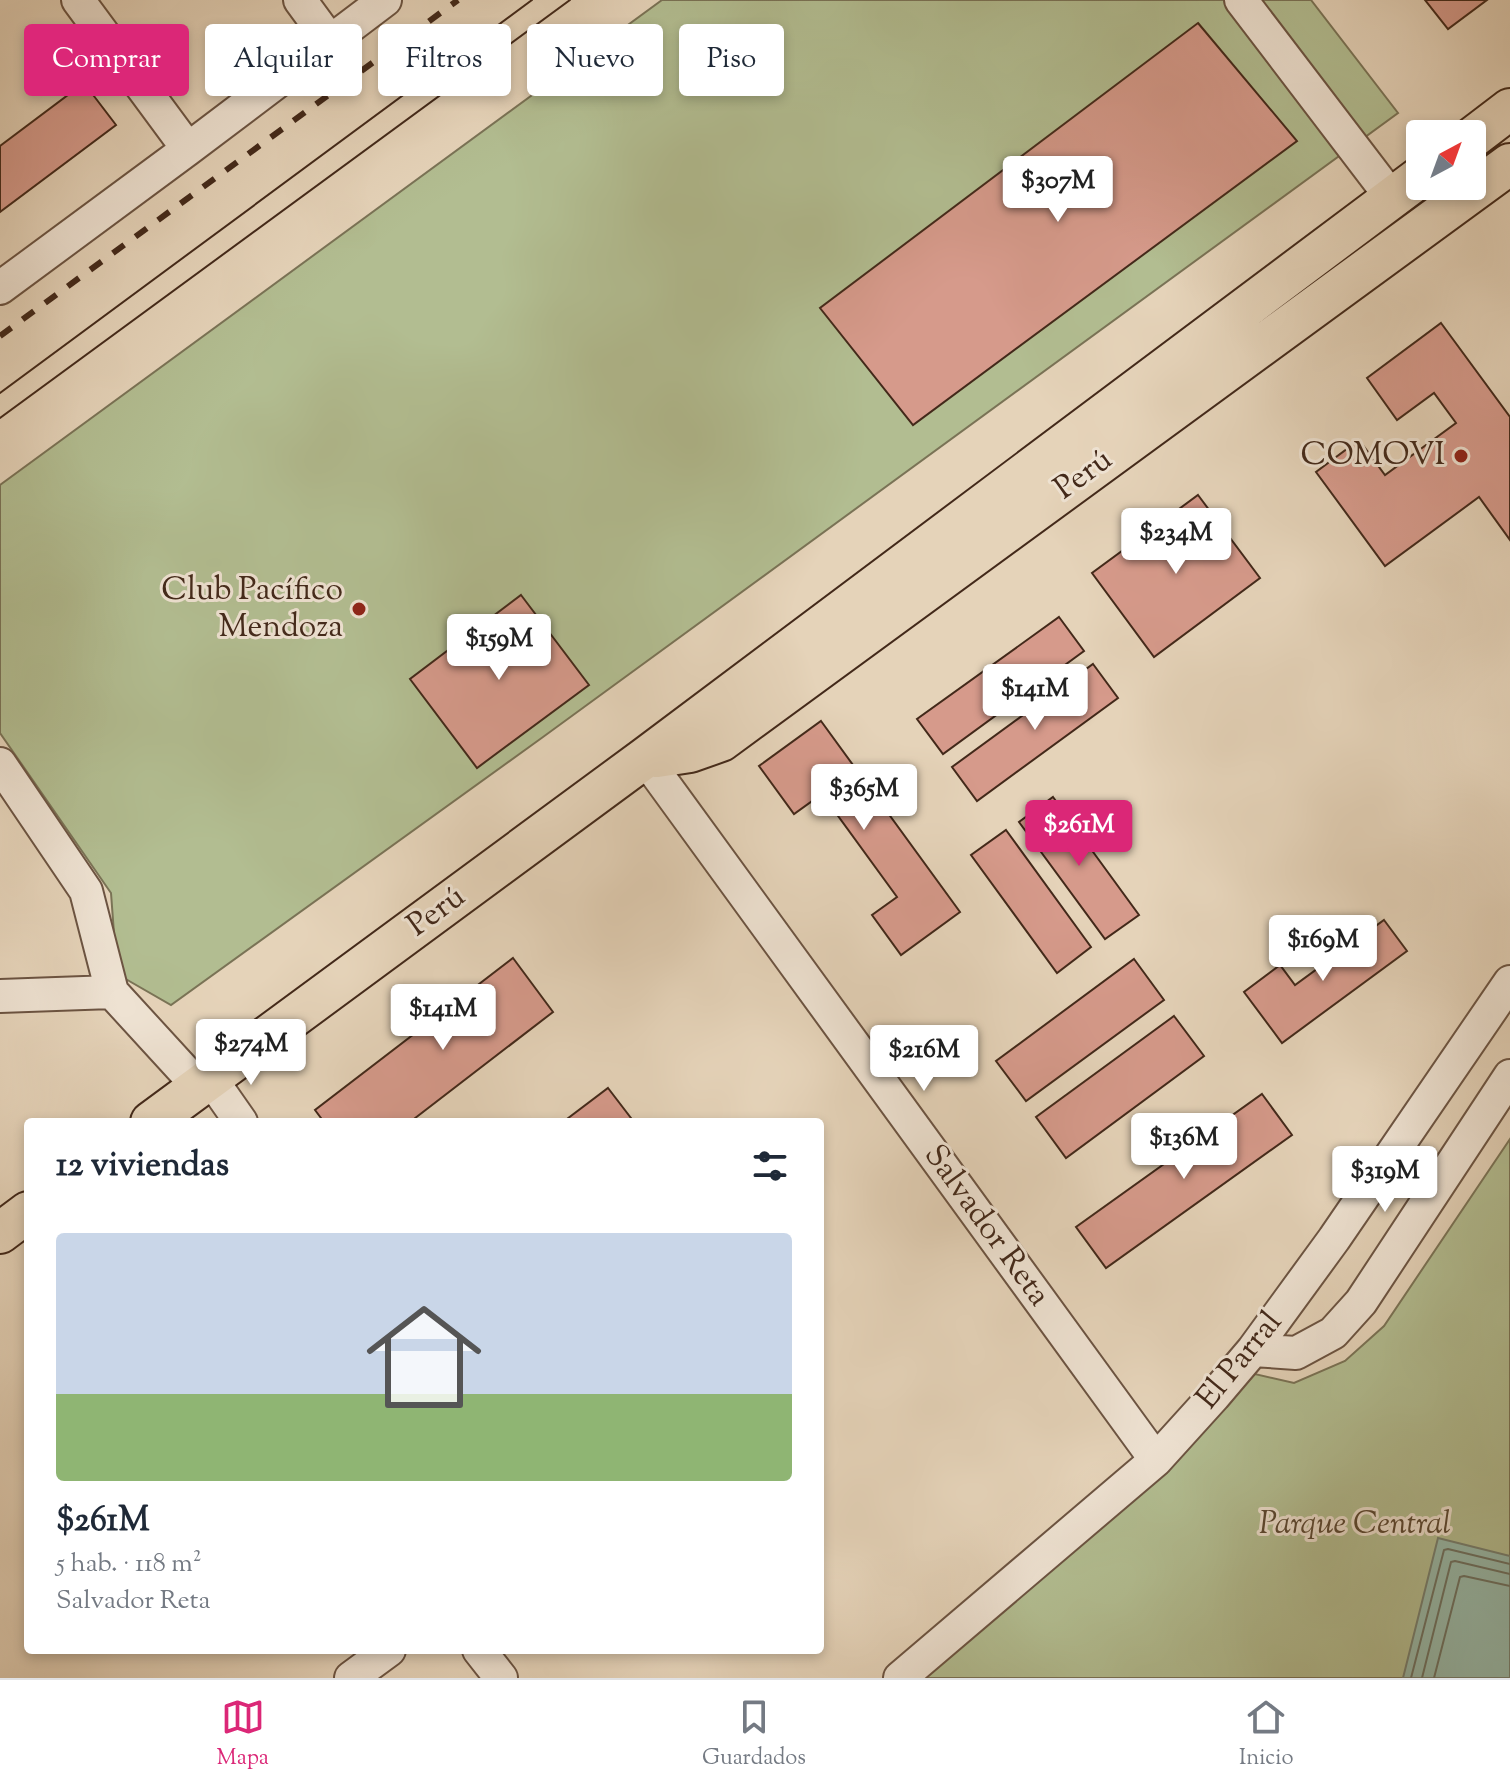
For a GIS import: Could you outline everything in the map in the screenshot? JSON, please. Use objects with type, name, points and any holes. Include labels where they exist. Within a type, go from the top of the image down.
[{"type":"main road","points":[[1486,127],[1510,109]]},
{"type":"main road","name":"Perú","points":[[645,758],[690,752],[721,741],[1510,164]]},
{"type":"main road","name":"Perú","points":[[157,1118],[645,758],[1406,187]]},
{"type":"main road","points":[[0,1233],[24,1215]]},
{"type":"street","points":[[78,0],[188,149]]},
{"type":"street","points":[[300,0],[318,24]]},
{"type":"street","points":[[353,24],[385,0]]},
{"type":"street","points":[[1241,0],[1406,187]]},
{"type":"street","points":[[0,288],[258,96]]},
{"type":"street","name":"Salvador Reta","points":[[645,758],[1156,1460]]},
{"type":"street","points":[[0,764],[86,891],[112,992],[237,1118]]},
{"type":"street","name":"El Parral","points":[[900,1678],[1156,1460],[1214,1396],[1253,1350],[1334,1239],[1510,982]]},
{"type":"street","points":[[0,996],[112,992]]},
{"type":"street","points":[[1253,1350],[1296,1353],[1333,1333],[1361,1302],[1510,1076]]},
{"type":"street","points":[[351,1678],[384,1654]]},
{"type":"street","points":[[482,1654],[501,1678]]},
{"type":"green space","name":"Club Pacífico Mendoza","points":[[662,0],[1311,0],[1398,113],[171,1005],[117,974],[111,893],[0,733],[0,485],[531,96],[663,96],[663,24],[629,24]]},
{"type":"green space","name":"Parque Central","points":[[1510,1139],[1510,1678],[922,1678],[1168,1462],[1255,1374],[1294,1383],[1345,1361],[1384,1326]]},
{"type":"water","points":[[1438,1538],[1510,1556],[1510,1678],[1403,1678]]},
{"type":"building","points":[[1425,0],[1487,0],[1448,29]]},
{"type":"building","points":[[1198,23],[1297,141],[913,425],[820,308]]},
{"type":"building","points":[[67,96],[94,96],[116,125],[0,212],[0,146]]},
{"type":"building","name":"COMOVI","points":[[1441,323],[1510,417],[1510,540],[1479,497],[1385,566],[1316,472],[1359,440],[1385,475],[1456,423],[1434,393],[1397,420],[1367,378]]},
{"type":"building","points":[[1198,495],[1260,578],[1154,657],[1092,573]]},
{"type":"building","points":[[521,595],[589,685],[477,768],[410,679]]},
{"type":"building","points":[[1059,617],[1084,651],[943,754],[917,719]]},
{"type":"building","points":[[1093,664],[1118,698],[977,801],[952,767]]},
{"type":"building","points":[[821,721],[960,912],[901,955],[872,915],[897,897],[822,794],[794,814],[759,766]]},
{"type":"building","points":[[1053,797],[1139,915],[1105,939],[1019,822]]},
{"type":"building","points":[[1006,830],[1091,947],[1057,973],[971,855]]},
{"type":"building","points":[[1384,920],[1407,951],[1282,1043],[1244,992],[1280,965],[1295,985]]},
{"type":"building","points":[[513,958],[553,1012],[415,1118],[321,1118],[315,1110]]},
{"type":"building","points":[[1134,959],[1164,1000],[1026,1101],[996,1061]]},
{"type":"building","points":[[1174,1016],[1204,1056],[1066,1158],[1036,1117]]},
{"type":"building","points":[[608,1088],[631,1118],[568,1118]]},
{"type":"building","points":[[1262,1094],[1292,1135],[1106,1268],[1076,1227]]},
{"type":"tram line","points":[[0,393],[532,0]]},
{"type":"tram line","points":[[0,418],[570,0]]},
{"type":"railway","points":[[0,336],[458,0]]},
{"type":"place","name":"COMOVI","points":[[1461,456]]},
{"type":"place","name":"Club Pacífico Mendoza","points":[[359,609]]}]
